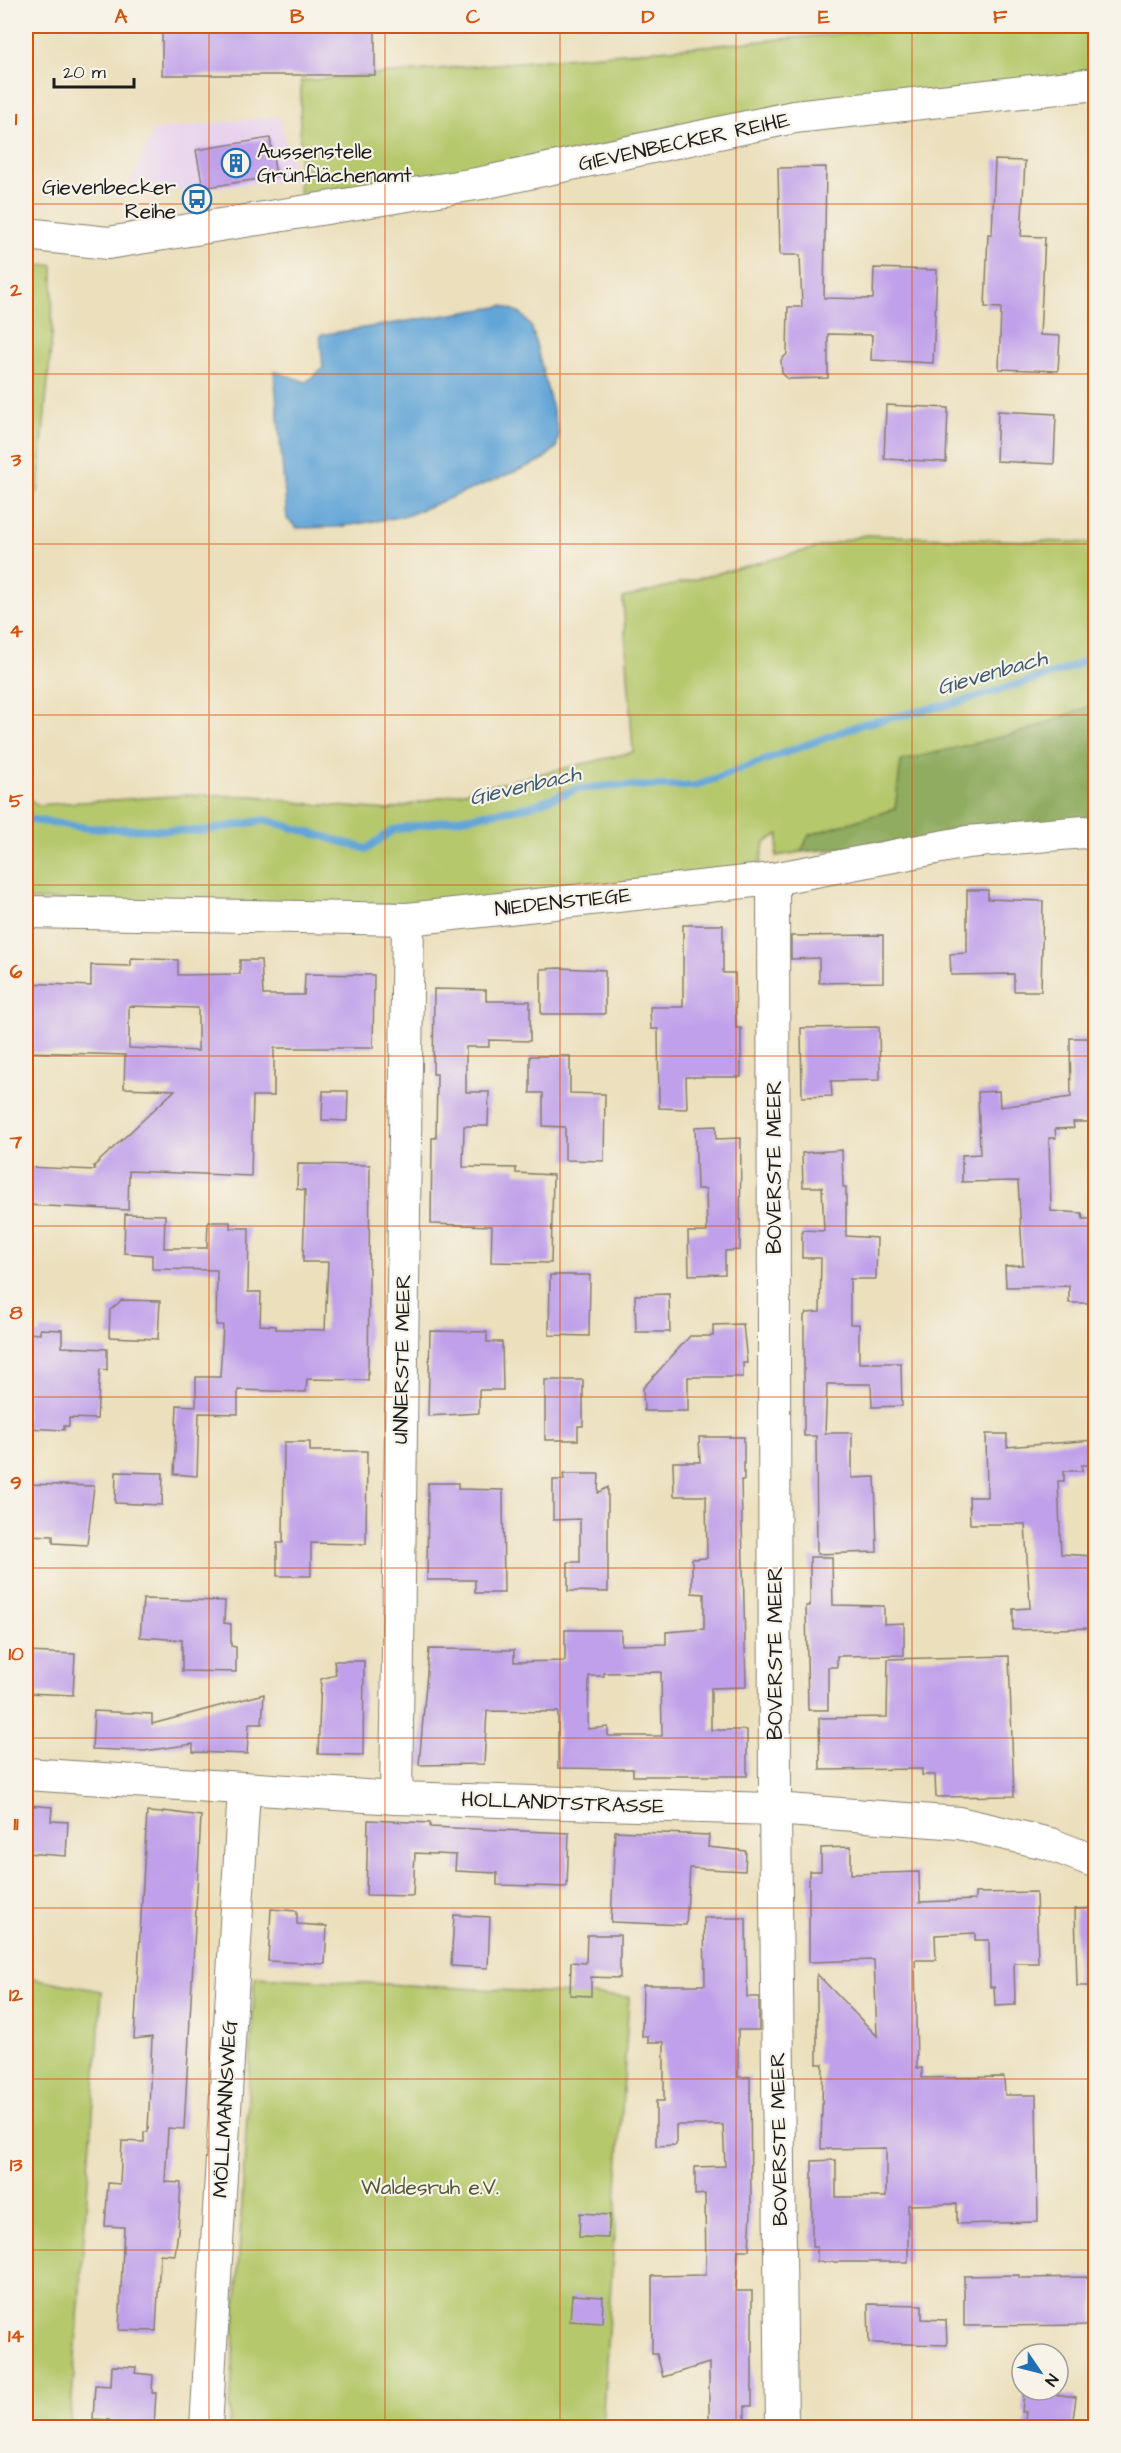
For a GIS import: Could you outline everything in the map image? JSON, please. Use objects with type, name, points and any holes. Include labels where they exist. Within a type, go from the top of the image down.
[{"type":"street","name":"GIEVENBECKER REIHE","points":[[26,234],[108,243],[482,183],[794,117],[1095,84]]},
{"type":"street","name":"NIEDENSTIEGE","points":[[26,912],[408,919],[773,879],[967,842],[1084,832],[1095,834]]},
{"type":"street","name":"BOVERSTE MEER","points":[[773,879],[775,1809],[782,2427]]},
{"type":"street","name":"UNNERSTE MEER","points":[[396,1798],[408,919]]},
{"type":"street","name":"HOLLANDTSTRASSE","points":[[26,1774],[244,1790],[396,1798],[775,1809],[976,1825],[1050,1844],[1095,1862]]},
{"type":"street","name":"MÖLLMANNSWEG","points":[[206,2427],[244,1790]]},
{"type":"shaded area","points":[[279,116],[296,180],[125,195],[154,130]]},
{"type":"green space","points":[[933,26],[1095,26],[1095,83],[549,164],[299,193],[301,81]]},
{"type":"green space","points":[[53,265],[52,335],[38,490],[26,516],[26,295],[32,266]]},
{"type":"green space","points":[[865,535],[1095,543],[1095,704],[1030,730],[895,809],[810,835],[801,852],[776,856],[779,834],[764,843],[760,865],[441,906],[26,900],[26,796],[37,805],[188,795],[255,796],[310,804],[388,810],[633,752],[623,598]]},
{"type":"green space","points":[[1095,704],[1095,827],[801,852],[809,835],[895,809],[901,761],[1029,730]]},
{"type":"green space","points":[[26,1977],[102,1991],[70,2427],[26,2427]]},
{"type":"green space","name":"Waldesruh e.V.","points":[[255,1977],[629,1997],[602,2427],[229,2428]]},
{"type":"water","points":[[503,306],[521,313],[532,328],[559,435],[556,448],[541,461],[406,516],[338,527],[297,528],[287,519],[274,371],[306,382],[323,368],[320,335]]},
{"type":"building","points":[[162,26],[375,26],[375,75],[162,75]]},
{"type":"building","name":"Aussenstelle Grünflächenamt","points":[[270,138],[276,176],[203,188],[196,150]]},
{"type":"building","points":[[995,160],[1025,161],[1021,236],[1045,237],[1040,335],[1060,336],[1058,371],[999,369],[1001,308],[985,307],[988,234],[992,234]]},
{"type":"building","points":[[826,167],[824,298],[873,299],[874,268],[937,270],[933,363],[871,360],[872,335],[828,334],[828,378],[788,379],[782,373],[781,360],[787,354],[788,307],[802,307],[800,255],[780,255],[778,168]]},
{"type":"building","points":[[886,405],[948,408],[946,462],[884,459]]},
{"type":"building","points":[[998,411],[1056,414],[1054,464],[996,461]]},
{"type":"building","points":[[967,890],[988,890],[988,899],[1043,901],[1041,991],[1014,991],[1014,974],[951,975],[950,954],[967,953]]},
{"type":"building","points":[[683,925],[723,925],[723,973],[735,973],[736,1028],[741,1028],[741,1077],[686,1077],[687,1109],[659,1108],[658,1029],[651,1029],[650,1007],[683,1007]]},
{"type":"building","points":[[883,935],[883,982],[819,983],[819,958],[791,959],[791,936]]},
{"type":"building","points":[[131,958],[178,960],[178,975],[240,974],[240,960],[261,960],[263,995],[304,995],[305,974],[374,975],[373,1048],[274,1048],[274,1096],[253,1096],[251,1176],[129,1171],[128,1210],[26,1205],[26,1167],[95,1170],[94,1166],[175,1090],[124,1088],[125,1055],[26,1052],[26,983],[91,986],[91,965],[131,966]],"holes":[[[129,1006],[198,1008],[198,1051],[129,1048]]]},
{"type":"building","points":[[541,969],[605,970],[605,1014],[541,1014]]},
{"type":"building","points":[[434,989],[486,990],[486,1001],[530,1001],[530,1041],[489,1040],[489,1047],[466,1047],[466,1092],[489,1092],[488,1126],[464,1126],[463,1167],[516,1168],[516,1173],[553,1175],[551,1263],[491,1262],[492,1226],[431,1224],[432,1138],[436,1138],[437,1074],[433,1074]]},
{"type":"building","points":[[879,1027],[880,1080],[831,1081],[832,1096],[802,1097],[801,1028]]},
{"type":"building","points":[[1070,1038],[1091,1038],[1092,1056],[1095,1055],[1095,1122],[1073,1122],[1074,1128],[1055,1129],[1056,1138],[1049,1138],[1051,1211],[1082,1213],[1083,1219],[1095,1219],[1095,1303],[1069,1303],[1069,1286],[1006,1287],[1005,1266],[1023,1265],[1018,1181],[962,1182],[962,1155],[980,1154],[978,1092],[999,1091],[1000,1107],[1071,1097]]},
{"type":"building","points":[[530,1056],[570,1056],[570,1093],[605,1094],[604,1161],[565,1160],[565,1127],[543,1126],[543,1093],[530,1093]]},
{"type":"building","points":[[323,1091],[348,1091],[347,1121],[322,1120]]},
{"type":"building","points":[[716,1126],[716,1139],[741,1138],[740,1250],[725,1251],[725,1274],[689,1275],[688,1232],[707,1232],[706,1189],[697,1189],[695,1127]]},
{"type":"building","points":[[842,1150],[843,1187],[846,1187],[846,1236],[877,1238],[876,1279],[850,1279],[850,1324],[859,1324],[859,1363],[901,1363],[902,1406],[872,1407],[871,1384],[827,1384],[825,1433],[852,1433],[852,1478],[875,1477],[877,1552],[817,1554],[816,1436],[804,1436],[804,1316],[806,1313],[820,1312],[821,1258],[802,1258],[802,1230],[824,1231],[822,1187],[803,1187],[802,1153]]},
{"type":"building","points":[[298,1164],[370,1165],[368,1380],[307,1379],[306,1392],[238,1390],[238,1414],[199,1413],[197,1476],[174,1474],[177,1405],[196,1406],[196,1377],[220,1377],[223,1325],[216,1325],[217,1270],[152,1269],[152,1255],[124,1253],[125,1214],[165,1215],[164,1248],[207,1248],[208,1222],[230,1222],[230,1228],[249,1228],[248,1292],[261,1292],[260,1325],[276,1326],[276,1329],[325,1330],[328,1262],[303,1262],[305,1190],[297,1189]]},
{"type":"building","points":[[550,1275],[590,1275],[589,1336],[549,1335]]},
{"type":"building","points":[[669,1294],[670,1332],[636,1332],[635,1295]]},
{"type":"building","points":[[122,1300],[160,1301],[158,1339],[109,1337],[110,1310]]},
{"type":"building","points":[[743,1324],[747,1363],[743,1363],[743,1377],[688,1377],[688,1411],[644,1411],[643,1388],[690,1336],[713,1336],[713,1325]]},
{"type":"building","points":[[40,1329],[62,1330],[62,1347],[107,1349],[107,1370],[100,1369],[97,1419],[69,1418],[69,1426],[64,1426],[64,1430],[26,1428],[26,1333],[40,1334]]},
{"type":"building","points":[[430,1331],[487,1332],[487,1342],[502,1342],[503,1390],[479,1390],[479,1413],[428,1416]]},
{"type":"building","points":[[545,1380],[583,1380],[583,1426],[578,1426],[578,1440],[545,1440]]},
{"type":"building","points":[[986,1434],[1007,1434],[1007,1447],[1095,1440],[1095,1465],[1082,1465],[1082,1471],[1064,1471],[1064,1481],[1058,1481],[1061,1554],[1093,1556],[1093,1561],[1095,1561],[1095,1628],[1013,1630],[1013,1609],[1030,1608],[1025,1524],[970,1524],[969,1497],[987,1497]]},
{"type":"building","points":[[699,1437],[744,1437],[744,1480],[741,1480],[746,1687],[711,1688],[711,1730],[747,1730],[747,1776],[633,1776],[633,1769],[558,1768],[558,1712],[487,1711],[484,1764],[419,1765],[429,1649],[514,1650],[514,1662],[565,1661],[565,1630],[621,1630],[621,1645],[666,1644],[666,1632],[704,1629],[704,1594],[692,1593],[692,1559],[707,1558],[706,1496],[674,1496],[673,1462],[700,1462]],"holes":[[[661,1672],[662,1736],[608,1736],[608,1727],[588,1729],[589,1676],[604,1676],[604,1673]]]},
{"type":"building","points":[[284,1442],[310,1442],[310,1451],[367,1451],[366,1544],[311,1543],[311,1576],[277,1576],[277,1543],[283,1543]]},
{"type":"building","points":[[116,1472],[163,1473],[162,1505],[115,1503]]},
{"type":"building","points":[[563,1474],[599,1474],[598,1493],[608,1487],[608,1592],[568,1591],[568,1562],[580,1562],[580,1519],[553,1520],[553,1480],[564,1480]]},
{"type":"building","points":[[428,1483],[458,1483],[458,1489],[503,1490],[504,1593],[475,1593],[475,1580],[427,1580]]},
{"type":"building","points":[[26,1484],[94,1486],[87,1545],[53,1543],[53,1536],[26,1535]]},
{"type":"building","points":[[810,1557],[832,1557],[833,1605],[884,1606],[884,1624],[904,1623],[904,1655],[837,1656],[837,1667],[828,1667],[828,1710],[808,1710],[806,1606],[810,1606]]},
{"type":"building","points":[[143,1599],[225,1601],[224,1623],[231,1624],[231,1646],[236,1647],[236,1672],[182,1671],[182,1640],[140,1637]]},
{"type":"building","points":[[26,1652],[75,1654],[73,1695],[26,1693]]},
{"type":"building","points":[[1009,1656],[1014,1796],[936,1797],[935,1775],[922,1775],[922,1769],[820,1770],[819,1718],[887,1717],[888,1659]]},
{"type":"building","points":[[334,1661],[364,1661],[363,1755],[318,1754],[321,1679],[336,1675]]},
{"type":"building","points":[[264,1694],[262,1724],[249,1724],[247,1754],[193,1752],[193,1744],[144,1751],[92,1749],[94,1711],[152,1714],[152,1724]]},
{"type":"building","points":[[26,1805],[52,1807],[51,1821],[68,1822],[66,1856],[26,1853]]},
{"type":"building","points":[[163,1811],[201,1816],[184,2129],[168,2128],[165,2182],[181,2183],[178,2231],[175,2255],[160,2254],[156,2331],[119,2330],[124,2227],[105,2226],[108,2183],[120,2184],[122,2141],[144,2142],[144,2132],[148,2132],[152,2037],[134,2039],[147,1812],[163,1813]]},
{"type":"building","points":[[368,1820],[430,1823],[430,1827],[569,1833],[567,1887],[497,1885],[497,1873],[455,1871],[456,1855],[415,1853],[413,1896],[366,1895]]},
{"type":"building","points":[[615,1831],[709,1835],[708,1847],[746,1851],[745,1871],[690,1868],[686,1925],[611,1922]]},
{"type":"building","points":[[851,1847],[851,1874],[919,1872],[920,1902],[975,1900],[975,1893],[1036,1892],[1038,1963],[1014,1963],[1015,2005],[995,2006],[994,1987],[990,1987],[989,1940],[975,1940],[975,1933],[935,1935],[936,1960],[915,1960],[917,2068],[922,2068],[922,2078],[1004,2077],[1005,2095],[1036,2095],[1038,2222],[957,2224],[957,2204],[908,2205],[908,2262],[817,2262],[817,2247],[812,2247],[812,2161],[836,2160],[836,2197],[886,2197],[886,2148],[821,2149],[823,2064],[817,2064],[817,1974],[877,2036],[874,1960],[809,1962],[809,1871],[821,1871],[821,1848]]},
{"type":"building","points":[[1095,1908],[1095,1986],[1077,1986],[1075,1909]]},
{"type":"building","points":[[271,1909],[297,1911],[297,1924],[327,1926],[325,1964],[268,1961]]},
{"type":"building","points":[[454,1915],[490,1917],[488,1968],[451,1966]]},
{"type":"building","points":[[704,1918],[746,1918],[747,1997],[759,1997],[759,2030],[738,2030],[738,2077],[750,2077],[751,2211],[749,2250],[738,2250],[736,2291],[752,2291],[752,2406],[745,2406],[745,2420],[709,2424],[709,2363],[663,2377],[657,2354],[652,2354],[652,2276],[706,2275],[705,2194],[695,2195],[695,2167],[725,2166],[723,2125],[676,2125],[676,2145],[656,2146],[656,2101],[664,2101],[664,2042],[648,2042],[648,2036],[642,2036],[643,1985],[705,1985]]},
{"type":"building","points":[[587,1935],[620,1935],[620,1978],[591,1977],[591,1996],[570,1995],[571,1962],[586,1963]]},
{"type":"building","points":[[580,2213],[610,2215],[608,2238],[579,2237]]},
{"type":"building","points":[[1019,2275],[1019,2278],[1095,2277],[1093,2325],[964,2326],[964,2276]]},
{"type":"building","points":[[572,2295],[603,2297],[602,2323],[570,2321]]},
{"type":"building","points":[[868,2304],[922,2305],[922,2319],[946,2320],[947,2345],[869,2343]]},
{"type":"building","points":[[112,2366],[136,2367],[135,2373],[153,2375],[152,2393],[156,2393],[154,2427],[108,2427],[109,2420],[93,2419],[95,2385],[111,2386]]},
{"type":"building","points":[[1070,2396],[1076,2397],[1072,2427],[1024,2427],[1026,2412],[1022,2412],[1023,2402],[1070,2402]]},
{"type":"waterway","name":"Gievenbach","points":[[26,819],[88,828],[202,831],[266,820],[367,849],[393,830],[528,807],[577,789],[611,786],[695,786],[863,724],[959,702],[1062,671],[1096,656]]},
{"type":"place","name":"Aussenstelle Grünflächenamt","points":[[236,163]]},
{"type":"place","name":"Gievenbecker Reihe","points":[[197,199]]}]
